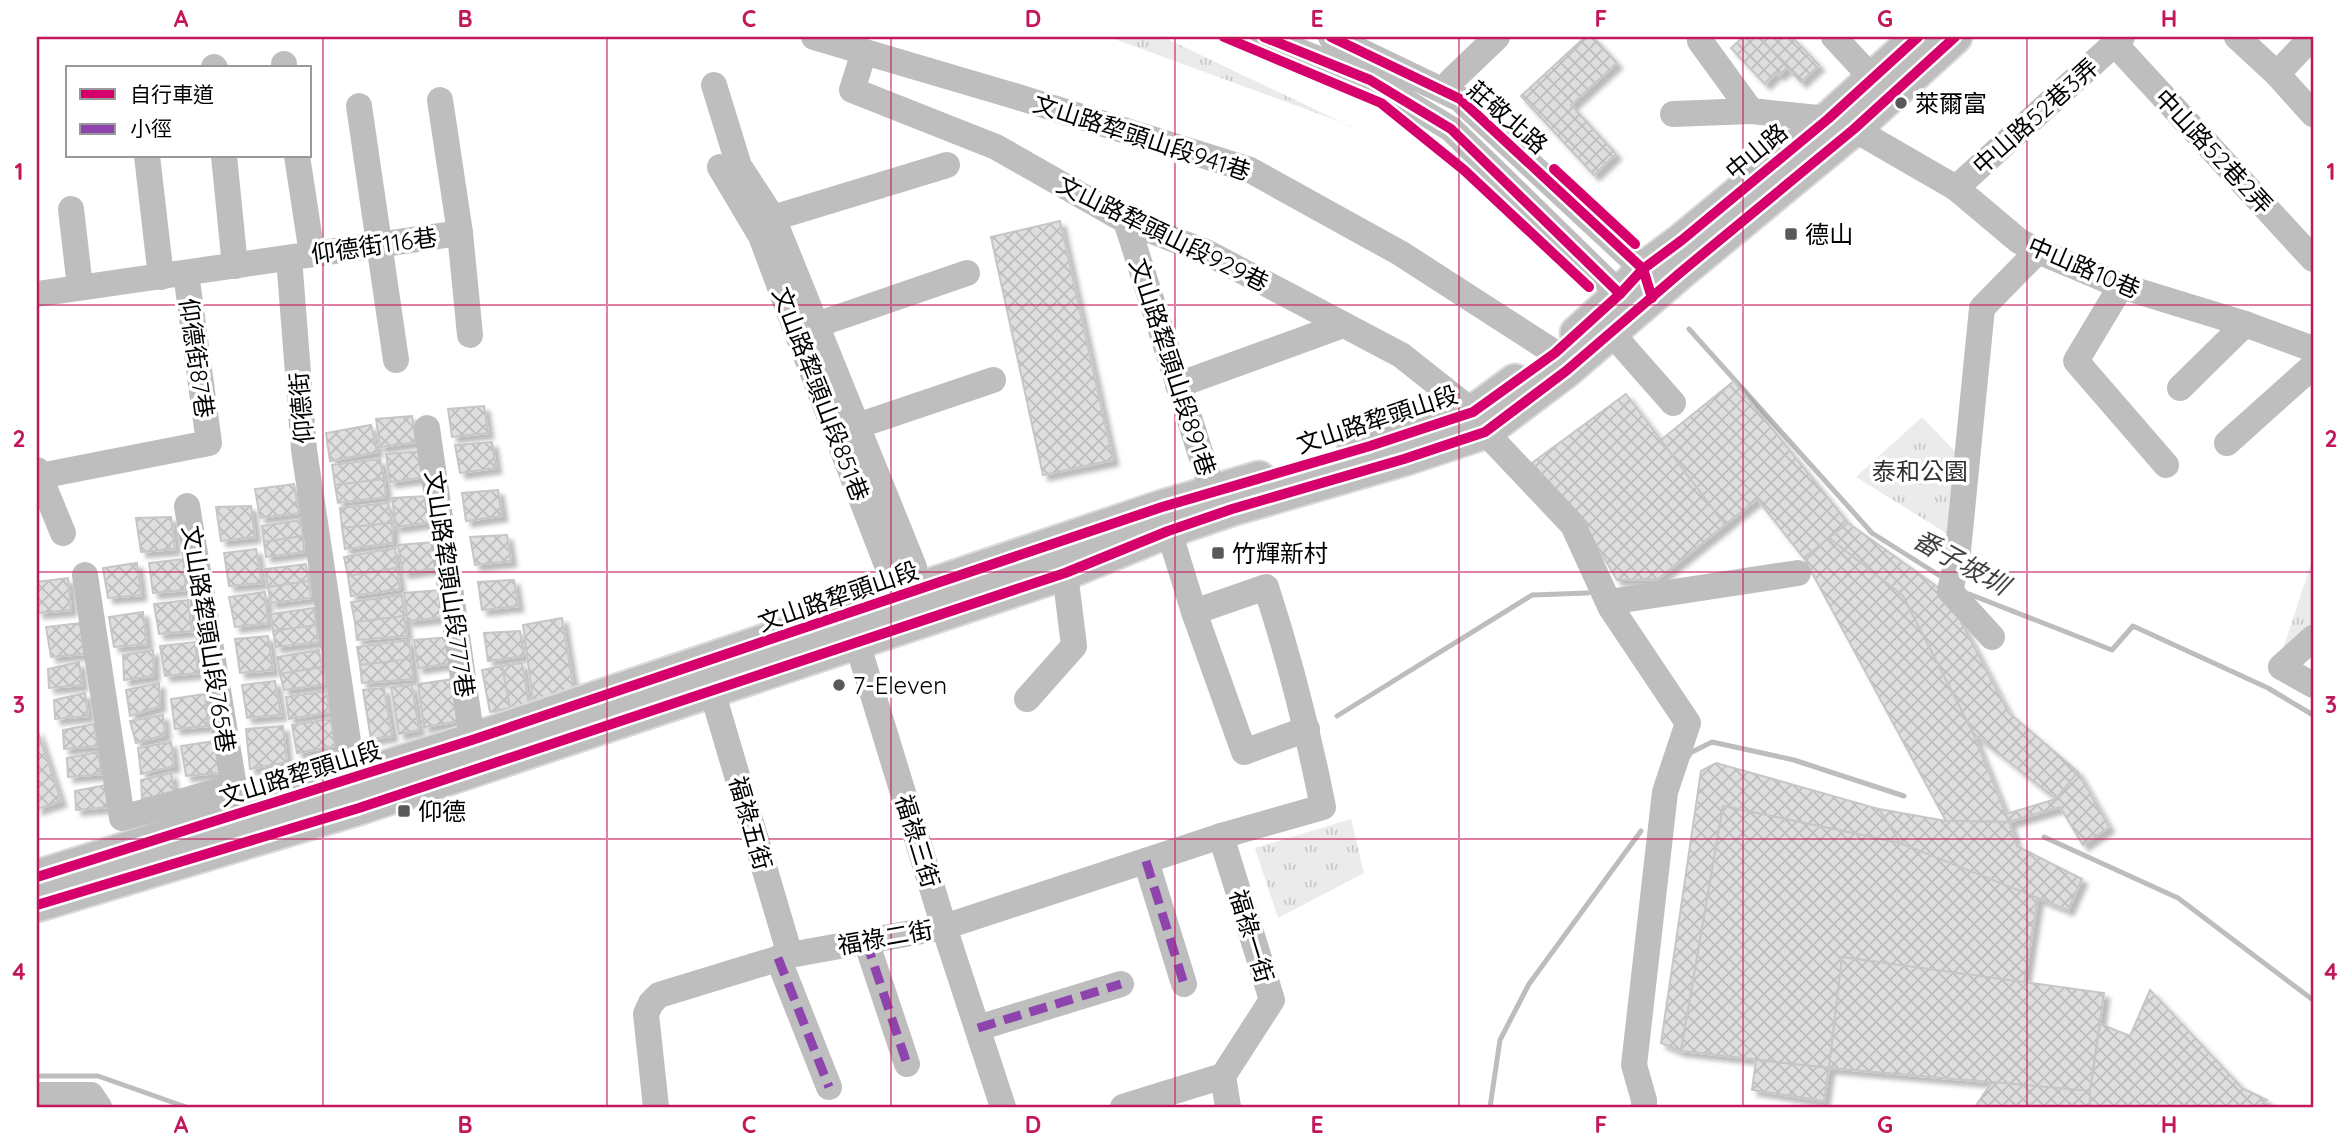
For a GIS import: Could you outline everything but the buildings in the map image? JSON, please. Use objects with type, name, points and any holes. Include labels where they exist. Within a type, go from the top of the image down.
[{"type":"main road","name":"中山路","points":[[1841,124],[1872,78],[1918,37]]},
{"type":"main road","name":"中山路","points":[[1648,284],[1841,124],[1955,37]]},
{"type":"main road","name":"文山路犂頭山段","points":[[1479,422],[1555,353],[1648,284]]},
{"type":"main road","name":"文山路犂頭山段","points":[[37,877],[199,811],[355,794],[472,740],[853,629],[1216,502],[1404,459],[1479,422],[1566,371],[1609,314]]},
{"type":"main road","name":"文山路犂頭山段","points":[[37,905],[355,794],[712,691],[853,629]]},
{"type":"street","name":"文山路犂頭山段941巷","points":[[814,37],[1250,170],[1400,253],[1555,353]]},
{"type":"street","name":"莊敬北路","points":[[1264,37],[1370,80],[1451,129],[1609,314],[1673,403]]},
{"type":"street","name":"莊敬北路","points":[[1331,37],[1460,99],[1648,284]]},
{"type":"street","points":[[1451,81],[1497,37]]},
{"type":"street","points":[[1834,37],[1872,78]]},
{"type":"street","points":[[2237,37],[2277,74],[2313,114]]},
{"type":"street","points":[[2277,74],[2312,37]]},
{"type":"street","name":"中山路52巷3弄","points":[[1956,188],[2118,40]]},
{"type":"street","name":"中山路52巷2弄","points":[[2118,40],[2313,259]]},
{"type":"street","points":[[1700,41],[1751,111]]},
{"type":"street","name":"文山路犂頭山段929巷","points":[[864,52],[852,90],[996,147],[1126,221],[1206,252],[1401,355],[1479,422],[1573,525],[1609,602],[1688,723],[1665,793],[1660,833],[1634,1065],[1644,1107]]},
{"type":"street","points":[[714,85],[739,166],[773,218],[914,567],[914,608]]},
{"type":"street","points":[[440,100],[460,233],[470,335]]},
{"type":"street","points":[[359,106],[396,360]]},
{"type":"street","points":[[1673,114],[1751,111],[1841,124]]},
{"type":"street","name":"中山路10巷","points":[[1841,124],[1956,188],[2019,241],[2038,251],[2121,286],[2245,324],[2313,349]]},
{"type":"street","name":"仰德街87巷","points":[[38,473],[209,443],[146,158]]},
{"type":"street","points":[[224,158],[235,266]]},
{"type":"street","name":"仰德街","points":[[297,158],[304,450],[355,794]]},
{"type":"street","points":[[773,218],[947,165]]},
{"type":"street","name":"文山路犂頭山段851巷","points":[[720,167],[761,236],[892,578],[914,608]]},
{"type":"street","points":[[71,209],[80,287]]},
{"type":"street","name":"文山路犂頭山段891巷","points":[[1126,221],[1216,502]]},
{"type":"street","name":"仰德街116巷","points":[[300,256],[460,233]]},
{"type":"street","points":[[1992,637],[1950,591],[1957,561],[1982,308],[2038,251]]},
{"type":"street","points":[[37,294],[300,256]]},
{"type":"street","points":[[816,325],[967,273]]},
{"type":"street","points":[[2121,286],[2076,361],[2166,465]]},
{"type":"street","points":[[2180,388],[2245,324]]},
{"type":"street","points":[[1178,385],[1343,325]]},
{"type":"street","points":[[2227,443],[2313,366]]},
{"type":"street","points":[[857,426],[993,380]]},
{"type":"street","name":"文山路犂頭山段777巷","points":[[427,428],[472,740]]},
{"type":"street","points":[[38,473],[63,533]]},
{"type":"street","name":"文山路犂頭山段765巷","points":[[187,506],[234,786],[199,811]]},
{"type":"street","points":[[1165,519],[1194,611],[1244,752],[1307,729],[1289,659],[1266,587],[1194,611]]},
{"type":"street","points":[[1027,699],[1074,646],[1060,558]]},
{"type":"street","points":[[1609,602],[1798,572]]},
{"type":"street","points":[[85,575],[122,818],[199,811]]},
{"type":"street","name":"福祿三街","points":[[853,629],[944,927],[1003,1107]]},
{"type":"street","points":[[2313,638],[2281,667],[2313,685]]},
{"type":"street","name":"福祿五街","points":[[712,691],[784,956],[829,1087]]},
{"type":"street","name":"福祿二街","points":[[656,1107],[646,1014],[650,1003],[659,995],[784,956],[944,927],[1221,836],[1323,807],[1307,729]]},
{"type":"street","name":"福祿一街","points":[[1221,836],[1272,1000],[1223,1076]]},
{"type":"street","points":[[1146,861],[1184,984]]},
{"type":"street","points":[[866,941],[907,1064]]},
{"type":"street","points":[[978,1028],[1121,985]]},
{"type":"street","points":[[1123,1107],[1223,1076],[1228,1107]]},
{"type":"street","points":[[37,1095],[91,1095],[99,1107]]},
{"type":"green space","points":[[1109,37],[1163,37],[1343,123]]},
{"type":"green space","name":"泰和公園","points":[[1922,417],[1967,464],[1962,543],[1856,477]]},
{"type":"green space","points":[[2313,558],[2313,634],[2277,667]]},
{"type":"green space","points":[[1351,819],[1364,873],[1278,918],[1255,848]]},
{"type":"waterway","name":"番子坡圳","points":[[1689,329],[1872,533],[1945,579]]},
{"type":"waterway","points":[[1337,716],[1532,595],[1588,593]]},
{"type":"waterway","name":"番子坡圳","points":[[1969,594],[2112,650],[2133,626],[2268,688],[2313,715]]},
{"type":"waterway","points":[[1689,756],[1712,742],[1794,760],[1904,796]]},
{"type":"waterway","points":[[1490,1107],[1500,1040],[1529,984],[1641,831]]},
{"type":"waterway","points":[[2044,837],[2178,898],[2313,1000]]},
{"type":"waterway","points":[[37,1076],[98,1076],[186,1107]]},
{"type":"marked path","points":[[1146,861],[1184,984]]},
{"type":"marked path","points":[[866,941],[907,1064]]},
{"type":"marked path","points":[[778,958],[829,1087]]},
{"type":"marked path","points":[[978,1028],[1121,984]]},
{"type":"cycle path","points":[[1224,37],[1381,103],[1464,170],[1589,287]]},
{"type":"cycle path","points":[[1264,37],[1370,80],[1451,129],[1620,294]]},
{"type":"cycle path","points":[[1331,37],[1460,99],[1643,269],[1652,298]]},
{"type":"cycle path","points":[[37,877],[472,740],[1162,507],[1370,446],[1473,412],[1555,353],[1620,294],[1643,269],[1828,119],[1918,37]]},
{"type":"cycle path","points":[[37,905],[359,808],[1065,573],[1168,531],[1232,509],[1404,459],[1485,432],[1566,371],[1854,129],[1955,37]]},
{"type":"cycle path","points":[[1554,169],[1635,244]]},
{"type":"place","name":"萊爾富","points":[[1901,103]]},
{"type":"place","name":"德山","points":[[1791,234]]},
{"type":"place","name":"竹輝新村","points":[[1218,553]]},
{"type":"place","name":"7-Eleven","points":[[839,685]]},
{"type":"place","name":"仰德","points":[[404,811]]}]
